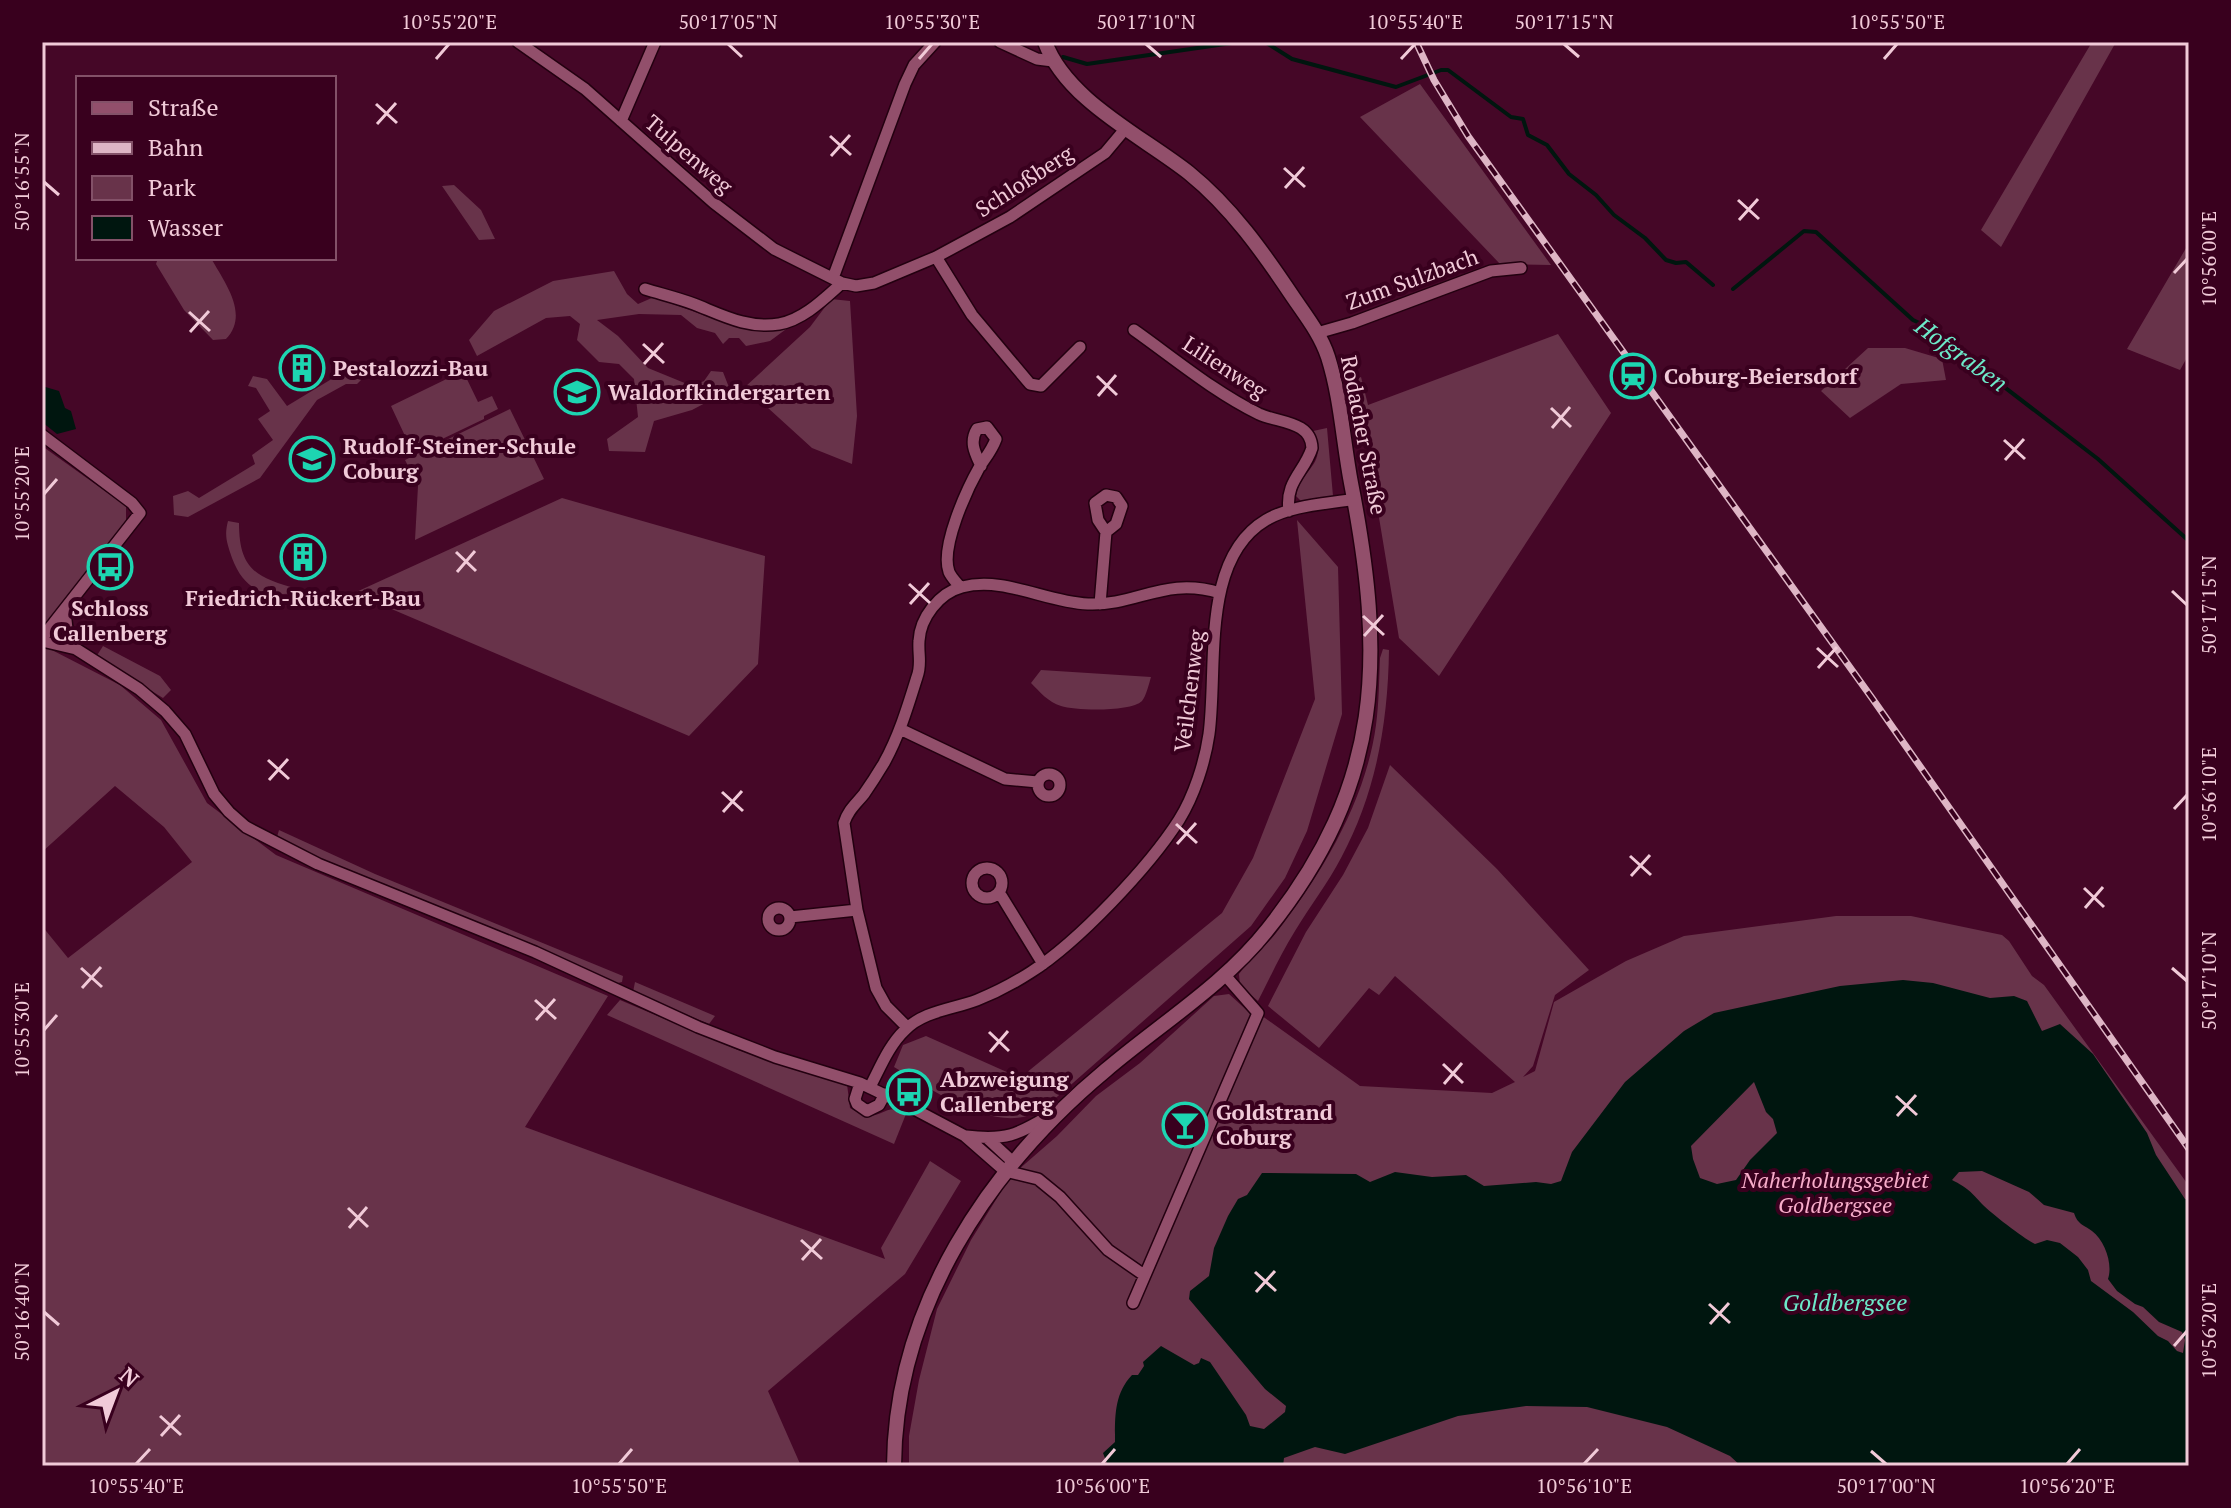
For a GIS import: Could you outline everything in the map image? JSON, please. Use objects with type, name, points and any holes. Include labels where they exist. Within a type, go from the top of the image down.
[{"type":"street","name":"Tulpenweg","points":[[518,42],[574,80],[714,203],[774,249],[837,281]]},
{"type":"street","points":[[621,121],[655,42]]},
{"type":"street","points":[[645,289],[742,324],[780,324],[799,317],[817,305],[837,281],[905,84],[914,65],[935,42]]},
{"type":"street","points":[[1000,42],[1037,59],[1053,61]]},
{"type":"street","name":"Rodacher Straße","points":[[1045,42],[1053,61],[1071,84],[1189,174],[1223,205],[1277,273],[1317,333],[1327,352],[1336,386],[1370,614],[1368,708],[1356,770],[1343,807],[1312,869],[1267,931],[1224,974],[1103,1072],[1070,1103]]},
{"type":"street","name":"Schloßberg","points":[[837,281],[856,286],[874,283],[936,257],[1010,217],[1105,153],[1126,128]]},
{"type":"street","points":[[936,257],[972,315],[1030,384],[1041,386],[1080,347]]},
{"type":"street","name":"Zum Sulzbach","points":[[1317,333],[1491,271],[1521,268]]},
{"type":"street","name":"Lilienweg","points":[[1134,330],[1232,401],[1267,418],[1299,427],[1308,434],[1312,448],[1290,486],[1287,499],[1289,511]]},
{"type":"street","points":[[42,435],[132,503],[140,513],[42,640],[76,649],[139,689],[165,711],[185,734],[214,794],[246,827],[268,841],[391,895],[535,952],[698,1027],[775,1057],[865,1085],[1013,1162]]},
{"type":"street","points":[[960,587],[950,573],[948,539],[981,466]]},
{"type":"street","name":"Veilchenweg","points":[[907,1027],[944,1009],[987,995],[1043,964],[1129,882],[1164,841],[1181,817],[1197,779],[1208,738],[1220,593],[1235,551],[1266,520],[1289,511],[1355,499]]},
{"type":"street","points":[[1100,604],[1106,532]]},
{"type":"street","points":[[885,1094],[876,1108],[867,1111],[855,1099],[907,1027],[879,997],[857,910],[844,823],[848,810],[864,794],[885,761],[900,729],[921,665],[918,645],[923,624],[938,601],[960,587],[995,584],[1060,602],[1100,604],[1169,588],[1192,587],[1220,593]]},
{"type":"street","points":[[65,612],[68,637],[76,649]]},
{"type":"street","points":[[900,729],[1005,779],[1038,782]]},
{"type":"street","points":[[999,892],[1043,964]]},
{"type":"street","points":[[790,917],[857,910]]},
{"type":"street","points":[[1133,1303],[1258,1013],[1224,974]]},
{"type":"street","points":[[965,1136],[999,1139],[1020,1133],[1070,1103]]},
{"type":"street","points":[[894,1466],[901,1396],[920,1326],[955,1248],[982,1202],[1013,1162],[1070,1103]]},
{"type":"street","points":[[987,1138],[1060,1197],[1108,1250],[1144,1275]]},
{"type":"green space","points":[[2092,42],[2116,42],[2001,247],[1981,230]]},
{"type":"green space","points":[[1420,84],[1551,265],[1500,264],[1360,117]]},
{"type":"green space","points":[[454,185],[481,210],[495,239],[479,240],[442,186]]},
{"type":"green space","points":[[2189,243],[2189,354],[2180,370],[2127,349]]},
{"type":"green space","points":[[157,260],[212,260],[228,288],[235,309],[233,329],[226,339],[213,340],[184,310],[156,264]]},
{"type":"green space","points":[[614,271],[627,294],[638,304],[654,297],[733,326],[789,327],[770,341],[746,346],[739,338],[729,338],[723,344],[715,333],[697,328],[681,315],[639,314],[597,320],[618,336],[648,368],[692,386],[704,381],[711,371],[723,372],[730,390],[692,410],[654,421],[645,452],[609,451],[607,439],[638,417],[634,379],[619,364],[599,362],[577,340],[580,324],[570,316],[546,318],[477,356],[469,340],[494,311],[553,281]]},
{"type":"green space","points":[[831,299],[850,301],[857,416],[852,464],[812,448],[745,387],[810,327]]},
{"type":"green space","points":[[1558,334],[1611,413],[1439,676],[1399,638],[1356,379],[1361,377],[1368,405]]},
{"type":"green space","points":[[1868,348],[1905,348],[1942,359],[1946,380],[1901,384],[1850,418],[1821,391]]},
{"type":"green space","points":[[358,363],[364,377],[357,384],[346,384],[317,400],[260,478],[188,517],[174,515],[173,496],[188,491],[199,498],[255,464],[252,455],[273,440],[258,419],[270,411],[256,388],[248,386],[253,376],[267,379],[287,406]]},
{"type":"green space","points":[[463,371],[478,402],[492,396],[498,409],[484,416],[484,419],[413,453],[391,406]]},
{"type":"green space","points":[[510,409],[544,479],[415,540],[418,486],[405,460]]},
{"type":"green space","points":[[1327,428],[1333,496],[1301,501],[1296,496],[1299,486],[1318,452],[1313,431]]},
{"type":"green space","points":[[42,446],[126,506],[126,522],[45,629],[48,648],[120,685],[161,720],[207,803],[276,855],[608,996],[525,1127],[885,1259],[881,1248],[930,1161],[961,1181],[905,1274],[768,1391],[801,1466],[42,1466],[42,926],[68,958],[192,862],[164,827],[115,786],[42,852]]},
{"type":"green space","points":[[562,498],[765,556],[758,664],[689,736],[354,593]]},
{"type":"green space","points":[[1297,520],[1338,567],[1342,714],[1307,831],[1285,878],[1251,926],[1065,1090],[1030,1115],[996,1117],[978,1112],[894,1067],[903,1045],[926,1036],[1020,1078],[1222,913],[1253,858],[1315,699]]},
{"type":"green space","points":[[228,521],[239,523],[242,552],[253,570],[271,581],[298,589],[298,592],[266,593],[249,585],[232,558],[226,531]]},
{"type":"green space","points":[[103,646],[160,676],[171,690],[163,698],[96,657]]},
{"type":"green space","points":[[1383,649],[1389,650],[1383,731],[1363,808],[1341,858],[1290,939],[1258,1001],[1240,986],[1239,974],[1276,933],[1310,886],[1352,808],[1371,753]]},
{"type":"green space","points":[[1041,670],[1151,677],[1142,701],[1136,705],[1103,710],[1078,709],[1052,702],[1031,683]]},
{"type":"green space","name":"Naherholungsgebiet Goldbergsee","points":[[1390,765],[1497,869],[1589,970],[1555,995],[1533,1066],[1523,1077],[1535,1071],[1554,1002],[1626,961],[1684,936],[1836,916],[1911,916],[2002,935],[2009,941],[2189,1186],[2189,1466],[909,1466],[909,1436],[937,1309],[971,1240],[1010,1177],[1096,1096],[1140,1063],[1214,996],[1229,994],[1252,1015],[1258,1013],[1360,1086],[1492,1093],[1515,1082],[1395,976],[1379,995],[1369,988],[1319,1048],[1268,1006],[1306,932],[1343,875],[1368,828]]},
{"type":"green space","points":[[279,830],[375,874],[623,976],[622,982],[613,984],[590,971],[325,861],[277,837]]},
{"type":"green space","points":[[635,982],[715,1016],[709,1024],[633,992]]},
{"type":"green space","points":[[620,1000],[738,1050],[847,1084],[850,1108],[864,1115],[891,1109],[906,1114],[894,1144],[607,1015]]},
{"type":"water","points":[[42,386],[59,391],[65,408],[71,411],[76,429],[57,434],[42,422]]},
{"type":"water","name":"Goldbergsee","points":[[1903,980],[1933,983],[1990,998],[2014,996],[2027,1001],[2042,1031],[2060,1024],[2093,1054],[2147,1133],[2156,1155],[2185,1199],[2189,1200],[2189,1466],[1741,1466],[1730,1456],[1667,1427],[1587,1407],[1526,1406],[1458,1416],[1345,1454],[1315,1447],[1284,1458],[1283,1466],[1108,1466],[1103,1453],[1115,1442],[1116,1415],[1122,1390],[1132,1375],[1138,1375],[1143,1362],[1161,1346],[1194,1365],[1201,1358],[1210,1362],[1246,1415],[1250,1426],[1264,1429],[1285,1412],[1286,1406],[1265,1389],[1189,1299],[1190,1291],[1209,1276],[1214,1248],[1228,1216],[1238,1199],[1247,1195],[1262,1173],[1356,1174],[1370,1182],[1395,1172],[1432,1177],[1466,1175],[1484,1186],[1561,1181],[1572,1152],[1625,1082],[1684,1031],[1714,1013],[1840,986]],"holes":[[[1754,1082],[1777,1133],[1750,1160],[1736,1180],[1717,1184],[1700,1178],[1691,1146]],[[1982,1171],[2029,1192],[2044,1205],[2074,1213],[2079,1222],[2097,1235],[2104,1247],[2109,1260],[2108,1279],[2117,1291],[2143,1307],[2159,1322],[2182,1332],[2185,1340],[2183,1353],[2091,1281],[2088,1270],[2078,1257],[2060,1243],[2047,1240],[2035,1244],[1952,1180],[1959,1172]]]},
{"type":"waterway","name":"Hofgraben","points":[[1063,57],[1087,64],[1258,42]]},
{"type":"waterway","name":"Hofgraben","points":[[1265,42],[1292,59],[1396,87],[1448,70],[1511,117],[1523,119],[1528,135],[1547,145],[1569,174],[1645,238],[1666,260],[1686,262],[1713,285]]},
{"type":"waterway","name":"Hofgraben","points":[[1733,289],[1804,231],[1816,232],[1913,320],[1938,332],[1943,340],[2098,459],[2189,541]]},
{"type":"railway","points":[[1416,42],[1434,80],[1468,136],[1872,698],[2189,1149]]},
{"type":"place","name":"Pestalozzi-Bau","points":[[302,368]]},
{"type":"place","name":"Coburg-Beiersdorf","points":[[1633,376]]},
{"type":"place","name":"Waldorfkindergarten","points":[[577,392]]},
{"type":"place","name":"Rudolf-Steiner-Schule Coburg","points":[[312,459]]},
{"type":"place","name":"Friedrich-Rückert-Bau","points":[[303,557]]},
{"type":"place","name":"Schloss Callenberg","points":[[110,567]]},
{"type":"place","name":"Abzweigung Callenberg","points":[[909,1092]]},
{"type":"place","name":"Goldstrand Coburg","points":[[1185,1125]]}]
